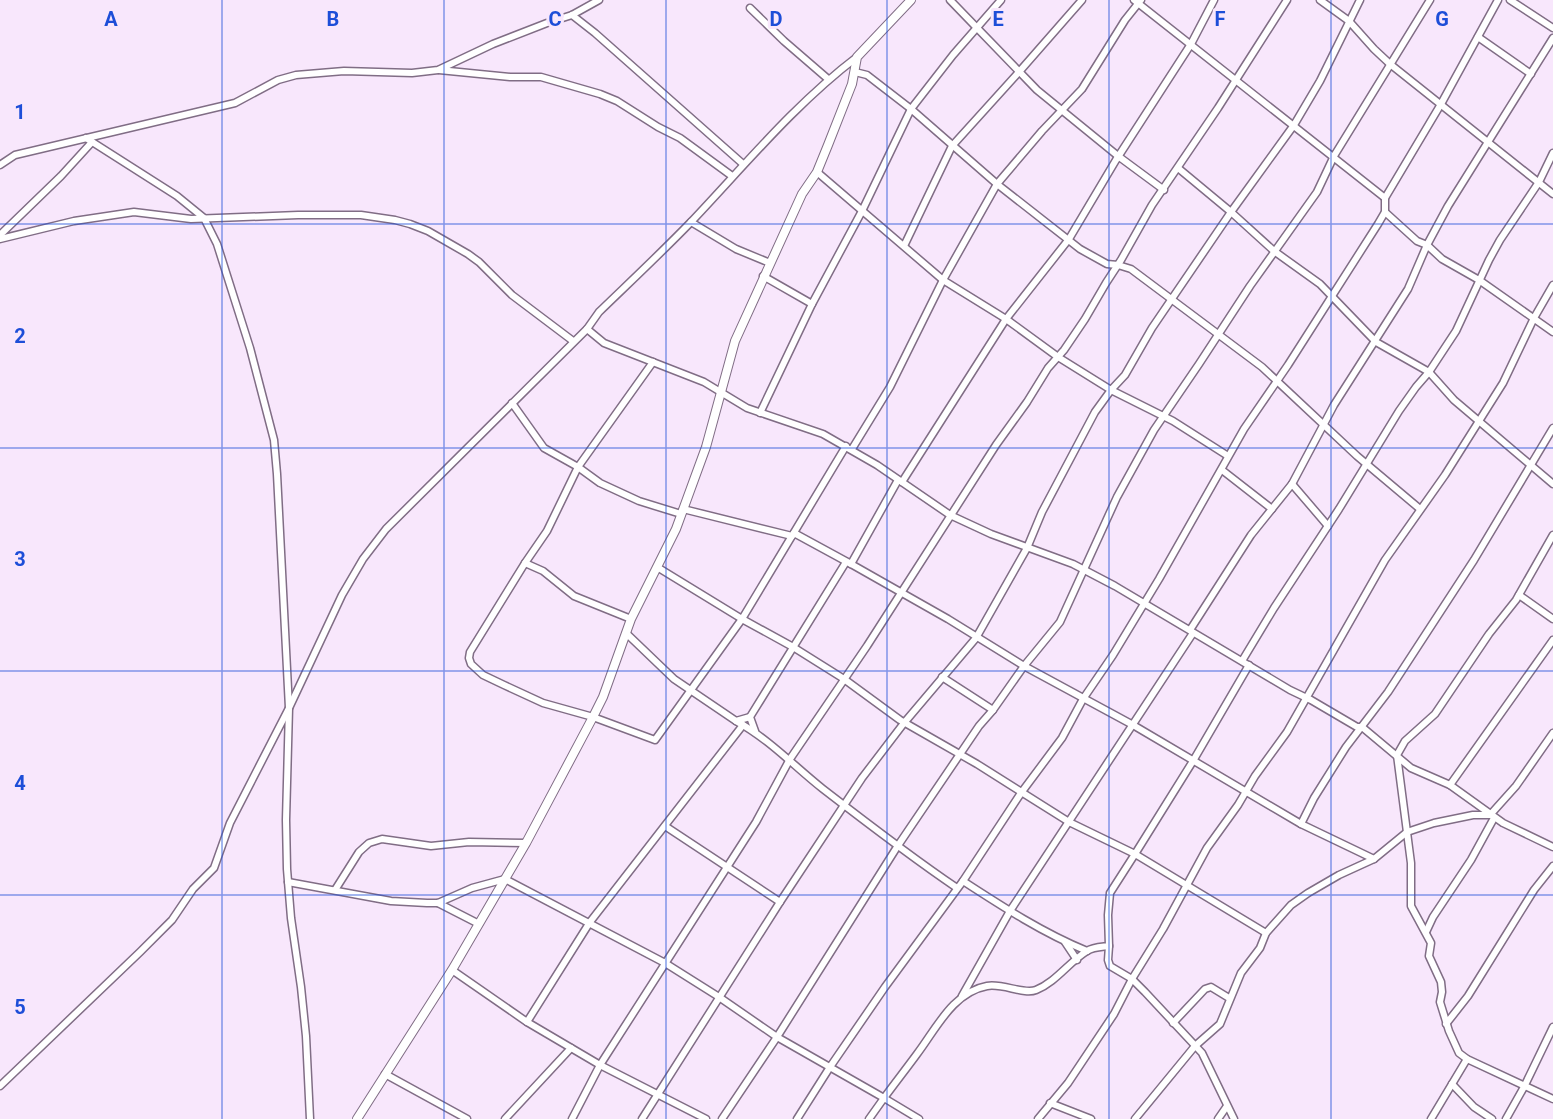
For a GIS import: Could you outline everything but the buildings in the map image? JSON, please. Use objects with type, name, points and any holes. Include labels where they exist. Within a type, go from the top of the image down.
[{"type":"street","points":[[438,70],[494,44],[572,15],[599,0]]},
{"type":"street","points":[[0,1086],[172,920],[193,890],[214,868],[230,823],[289,708],[324,631],[363,560],[386,529],[587,329],[599,312],[691,222],[743,164],[828,79],[857,57],[911,0]]},
{"type":"street","points":[[950,0],[1037,90],[1164,190]]},
{"type":"street","points":[[760,413],[812,304],[862,211],[910,109],[952,55],[1001,0]]},
{"type":"street","points":[[904,246],[951,146],[1082,0]]},
{"type":"street","points":[[736,721],[750,717],[1006,319],[1069,239],[1118,156],[1191,44],[1215,0]]},
{"type":"street","points":[[572,1119],[600,1065],[756,822],[790,759],[900,594],[950,514],[1048,368],[1085,319],[1152,205],[1287,0]]},
{"type":"street","points":[[1320,0],[1349,21],[1390,64],[1553,194]]},
{"type":"street","points":[[642,1119],[862,778],[904,723],[976,638],[1027,548],[1042,512],[1095,412],[1125,375],[1152,328],[1294,125],[1320,81],[1360,0]]},
{"type":"street","points":[[722,1119],[777,1037],[897,847],[979,726],[1059,622],[1116,497],[1154,430],[1274,251],[1317,192],[1334,156],[1430,0]]},
{"type":"street","points":[[797,1119],[830,1067],[963,881],[1021,793],[1062,738],[1083,699],[1144,604],[1249,420],[1355,263],[1385,212],[1385,198],[1441,104],[1498,0]]},
{"type":"street","points":[[1510,0],[1553,28]]},
{"type":"street","points":[[653,362],[578,466],[547,531],[470,652],[469,658],[483,675],[543,703],[593,717],[655,740],[742,619],[793,534],[890,387],[943,280],[997,184],[1042,131],[1082,89],[1138,1],[1385,198]]},
{"type":"street","points":[[750,8],[828,79]]},
{"type":"street","points":[[572,15],[743,164]]},
{"type":"street","points":[[1478,37],[1531,74]]},
{"type":"street","points":[[961,998],[1010,911],[1133,724],[1251,535],[1292,484],[1324,423],[1408,289],[1426,245],[1553,38]]},
{"type":"street","points":[[357,1119],[479,924],[526,843],[603,697],[631,619],[682,511],[706,447],[735,341],[802,194],[817,172],[852,84],[857,57]]},
{"type":"street","points":[[0,165],[15,155],[89,140],[235,104],[278,80],[296,75],[344,71],[412,73],[438,70],[510,77],[541,77],[600,94],[617,101],[680,138],[732,176]]},
{"type":"street","points":[[855,72],[867,75],[997,184],[1080,249],[1107,264],[1131,269],[1173,299],[1276,380],[1367,464],[1420,509]]},
{"type":"street","points":[[89,140],[177,196],[204,218],[217,244],[250,348],[274,440],[289,708],[286,820],[288,882],[305,1026],[310,1119]]},
{"type":"street","points":[[0,237],[61,176],[89,140]]},
{"type":"street","points":[[1234,1119],[1202,1053],[1132,979],[1110,966],[1108,915],[1110,893],[1193,761],[1274,608],[1399,411],[1456,330],[1500,240],[1539,182],[1553,153]]},
{"type":"street","points":[[1178,168],[1274,251],[1333,296],[1376,342],[1428,372],[1478,422],[1553,484]]},
{"type":"street","points":[[817,172],[943,280],[1006,319],[1058,357],[1111,390],[1163,417],[1228,456]]},
{"type":"street","points":[[0,237],[75,220],[134,212],[177,219],[361,215],[410,224],[468,254],[512,295],[573,341]]},
{"type":"street","points":[[1385,212],[1417,241],[1426,245],[1442,259],[1479,280],[1553,332]]},
{"type":"street","points":[[691,222],[736,249],[770,263]]},
{"type":"street","points":[[764,276],[812,304]]},
{"type":"street","points":[[1038,1119],[1068,1083],[1114,1014],[1207,849],[1287,732],[1385,560],[1445,475],[1503,383],[1534,318],[1553,285]]},
{"type":"street","points":[[587,329],[604,343],[721,391],[747,408],[799,425],[849,448],[950,514],[991,534],[1083,569],[1357,727],[1362,727],[1411,768],[1450,785],[1492,816],[1553,847]]},
{"type":"street","points":[[512,403],[544,448],[578,466],[600,483],[639,501],[793,534],[948,619],[976,638],[1083,699],[1133,724],[1301,824],[1374,859]]},
{"type":"street","points":[[1301,824],[1314,798],[1346,747],[1388,692],[1468,569],[1553,428]]},
{"type":"street","points":[[1222,470],[1272,509]]},
{"type":"street","points":[[1292,484],[1328,526]]},
{"type":"street","points":[[1553,535],[1519,595],[1435,714],[1405,741],[1397,755],[1411,863],[1412,906],[1418,922],[1431,943],[1429,957],[1441,982],[1440,1002],[1456,1048],[1467,1059],[1553,1099]]},
{"type":"street","points":[[525,563],[543,571],[574,596],[631,619]]},
{"type":"street","points":[[657,567],[844,679],[904,723],[1069,822],[1135,854],[1266,933]]},
{"type":"street","points":[[1519,595],[1553,619]]},
{"type":"street","points":[[626,633],[663,670],[755,732],[897,847],[957,888]]},
{"type":"street","points":[[1450,785],[1553,640]]},
{"type":"street","points":[[942,677],[993,710]]},
{"type":"street","points":[[750,717],[755,732]]},
{"type":"street","points":[[526,1022],[590,922],[743,725]]},
{"type":"street","points":[[1426,932],[1433,917],[1471,860],[1492,816],[1553,733]]},
{"type":"street","points":[[1135,1119],[1195,1046],[1220,1024],[1241,973],[1260,948],[1266,933],[1291,905],[1339,875],[1374,859],[1407,832],[1434,823],[1473,816],[1492,816]]},
{"type":"street","points":[[665,826],[780,902]]},
{"type":"street","points":[[335,890],[359,852],[369,843],[382,839],[431,846],[469,842],[526,843]]},
{"type":"street","points":[[1446,1024],[1468,996],[1534,890],[1553,866]]},
{"type":"street","points":[[288,882],[391,902],[438,903],[472,888],[505,879],[665,963],[777,1037],[919,1119]]},
{"type":"street","points":[[963,881],[1010,911],[1065,942],[1087,951]]},
{"type":"street","points":[[438,903],[479,924]]},
{"type":"street","points":[[1065,942],[1077,960]]},
{"type":"street","points":[[869,1119],[945,1014],[961,998],[971,991],[988,986],[1007,986],[1033,992],[1087,951],[1109,946]]},
{"type":"street","points":[[452,970],[526,1022],[600,1065],[706,1119]]},
{"type":"street","points":[[1173,1023],[1205,989],[1211,987],[1229,998]]},
{"type":"street","points":[[1506,1119],[1553,1027]]},
{"type":"street","points":[[505,1119],[571,1048]]},
{"type":"street","points":[[1431,1119],[1467,1059]]},
{"type":"street","points":[[386,1074],[467,1119]]},
{"type":"street","points":[[1452,1084],[1474,1107],[1492,1119]]},
{"type":"street","points":[[1050,1102],[1090,1119]]},
{"type":"street","points":[[1218,1119],[1227,1106]]}]
